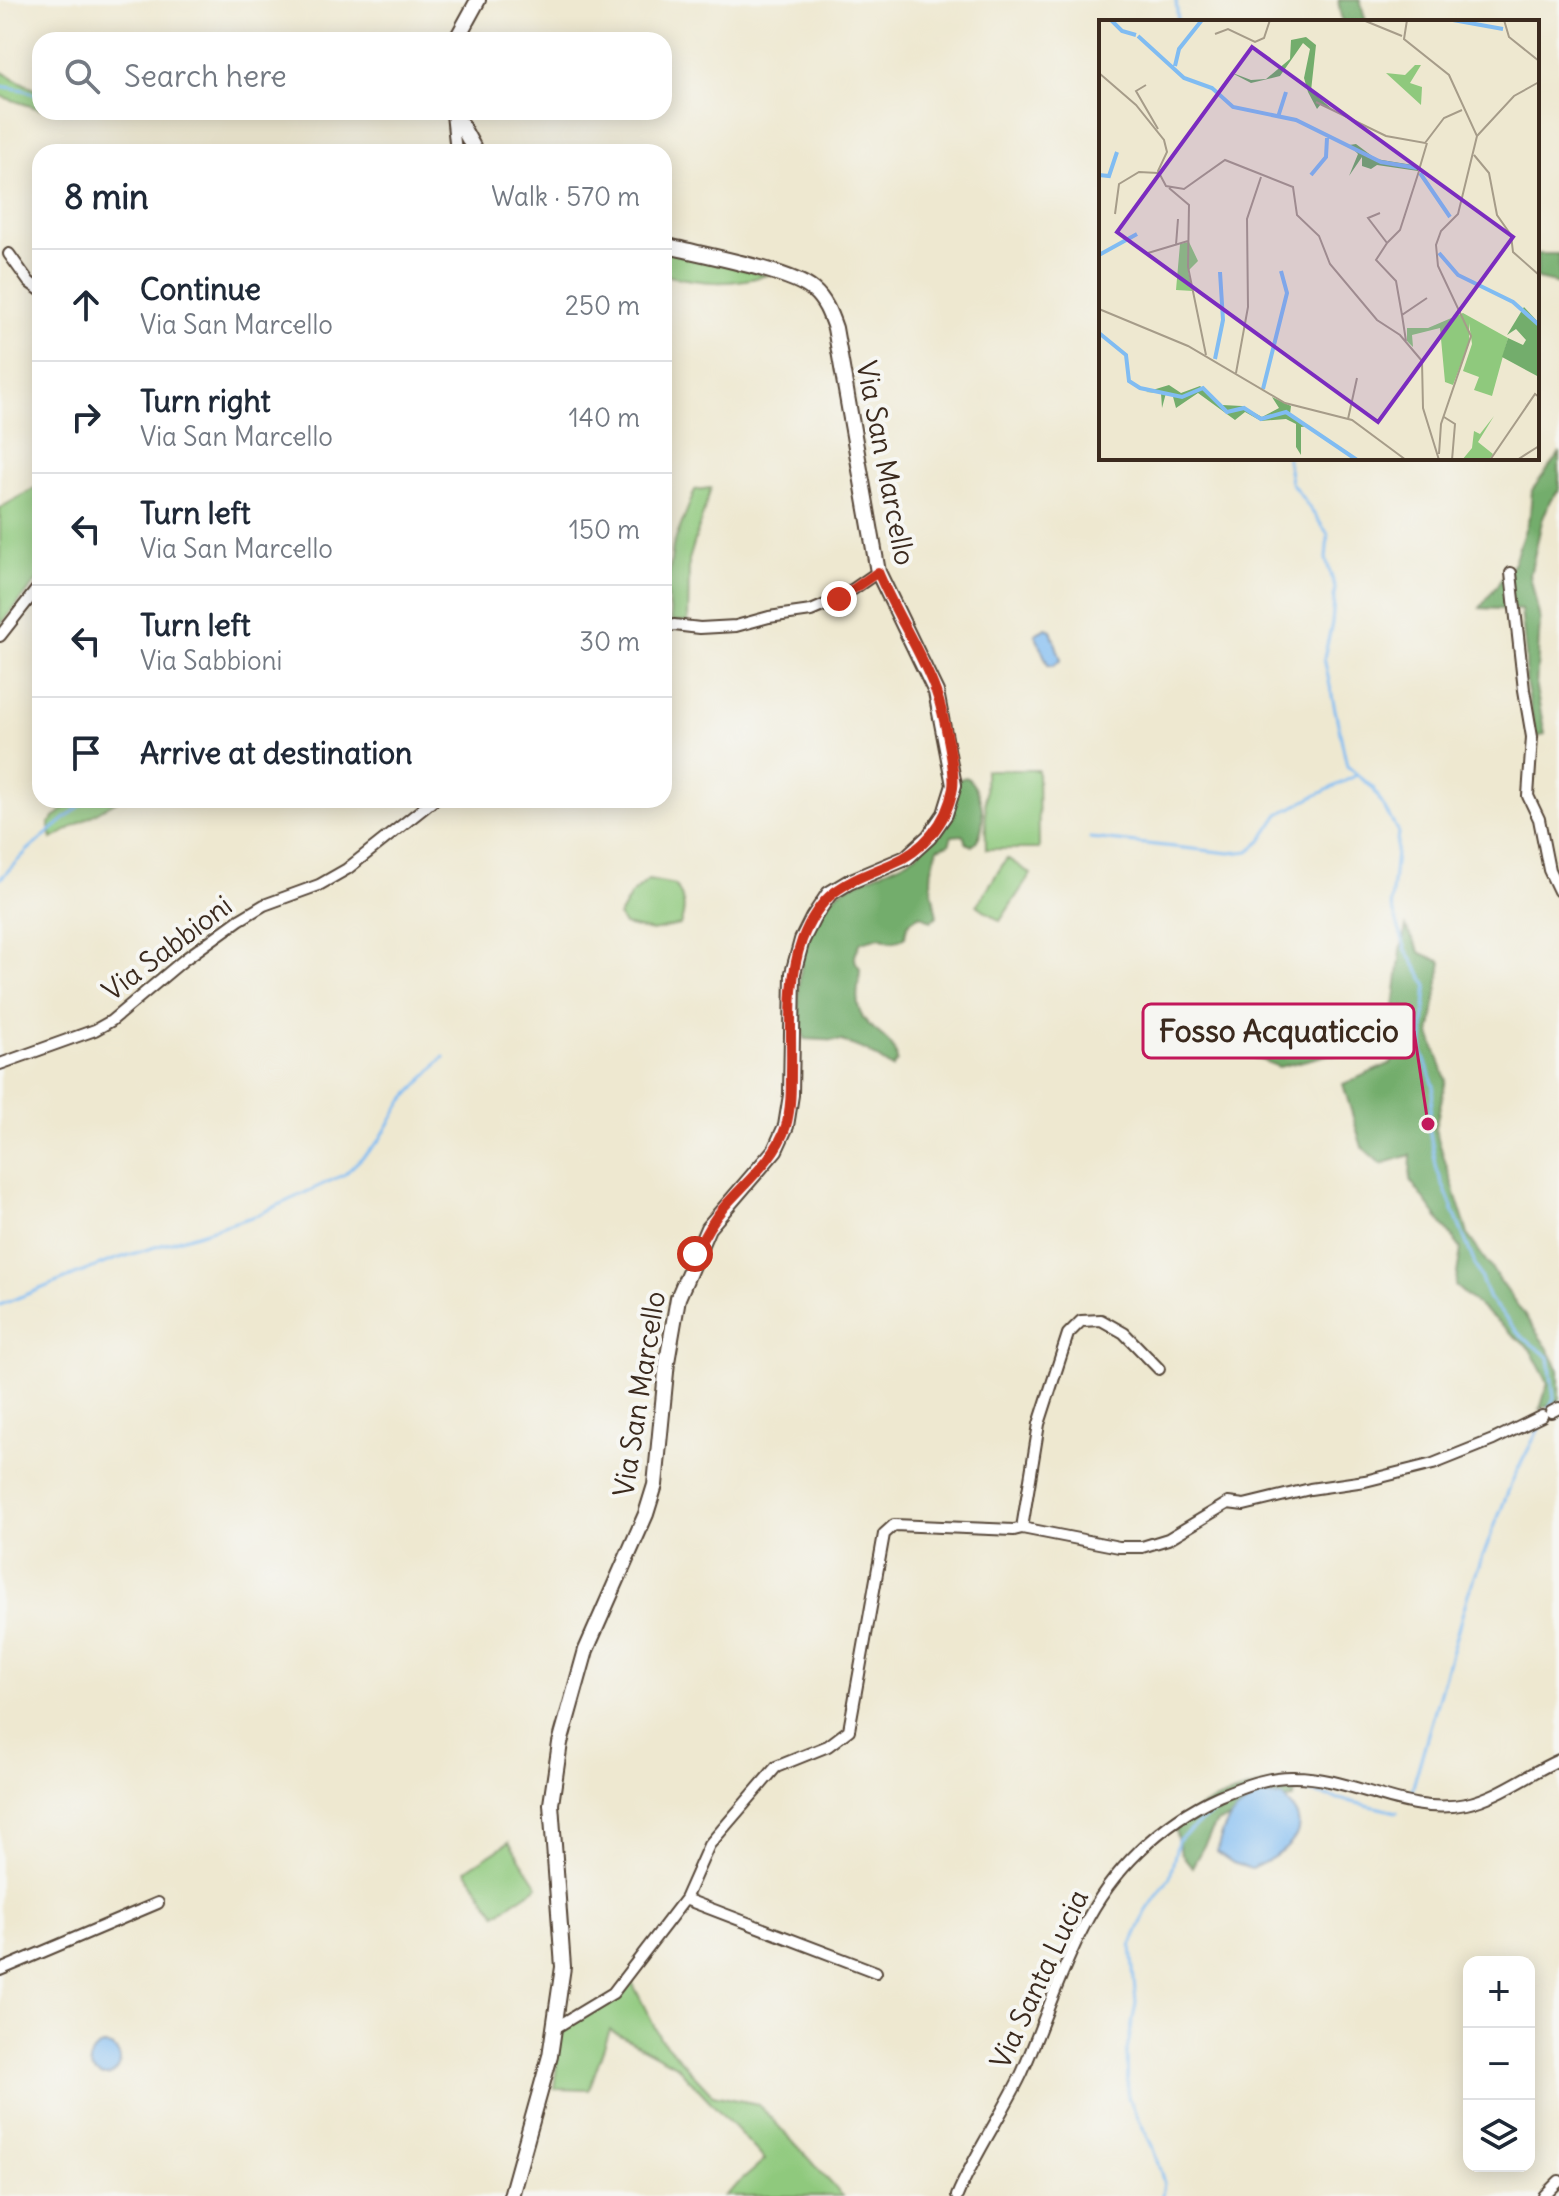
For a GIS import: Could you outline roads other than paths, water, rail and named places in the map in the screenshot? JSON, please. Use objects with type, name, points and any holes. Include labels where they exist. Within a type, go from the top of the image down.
[{"type":"main road","points":[[460,32],[478,0]]},
{"type":"main road","points":[[458,120],[471,144]]},
{"type":"main road","name":"Via San Marcello","points":[[511,2196],[555,2028],[563,1967],[551,1804],[560,1743],[586,1650],[646,1514],[655,1485],[667,1362],[678,1298],[708,1228],[775,1150],[786,1126],[791,1095],[793,973],[802,940],[813,918],[829,894],[906,858],[929,837],[945,814],[954,785],[936,692],[878,572],[835,328],[827,306],[814,290],[795,278],[672,247]]},
{"type":"street","points":[[454,120],[455,144]]},
{"type":"street","points":[[9,254],[32,284]]},
{"type":"street","points":[[672,626],[736,626],[811,611],[839,599],[878,572]]},
{"type":"street","points":[[1511,573],[1532,737],[1528,796],[1539,819],[1549,870],[1559,891]]},
{"type":"street","points":[[0,636],[32,595]]},
{"type":"street","name":"Via Sabbioni","points":[[0,1064],[95,1030],[111,1021],[185,959],[239,920],[264,905],[319,885],[347,869],[424,808]]},
{"type":"street","points":[[1022,1528],[1039,1424],[1068,1334],[1081,1321],[1101,1320],[1124,1333],[1159,1369]]},
{"type":"street","points":[[555,2028],[613,1993],[685,1899],[709,1845],[776,1767],[828,1746],[849,1730],[884,1534],[894,1525],[1022,1528],[1119,1547],[1142,1547],[1168,1539],[1228,1503],[1244,1505],[1433,1464],[1551,1412]]},
{"type":"street","name":"Via Santa Lucia","points":[[957,2196],[1016,2085],[1082,1929],[1116,1877],[1170,1824],[1202,1804],[1274,1777],[1298,1776],[1411,1804],[1445,1807],[1468,1804],[1492,1795],[1559,1760]]},
{"type":"street","points":[[685,1899],[876,1972]]},
{"type":"street","points":[[0,1970],[158,1903]]},
{"type":"street","points":[[1544,2196],[1559,2181]]},
{"type":"water","points":[[1046,628],[1051,630],[1061,660],[1053,666],[1048,665],[1035,634]]},
{"type":"water","points":[[1261,1795],[1284,1798],[1299,1824],[1286,1849],[1251,1869],[1233,1863],[1217,1852],[1226,1824]]},
{"type":"water","points":[[105,2046],[111,2047],[119,2055],[119,2067],[111,2075],[105,2076],[99,2075],[91,2067],[90,2061],[91,2055],[99,2047]]},
{"type":"waterway","points":[[1176,0],[1178,20]]},
{"type":"waterway","points":[[0,86],[32,94]]},
{"type":"waterway","points":[[1287,460],[1291,482],[1328,534],[1326,559],[1335,588],[1332,623],[1324,658],[1347,766],[1373,788],[1398,832],[1391,904],[1406,950],[1427,985],[1422,1052],[1434,1086],[1428,1124],[1437,1170],[1489,1299],[1521,1336],[1549,1357],[1554,1398],[1549,1408]]},
{"type":"waterway","points":[[1090,838],[1230,853],[1249,851],[1261,841],[1279,814],[1357,775]]},
{"type":"waterway","points":[[0,879],[28,850],[78,808]]},
{"type":"waterway","points":[[0,1305],[110,1261],[255,1216],[345,1174],[379,1141],[402,1102],[444,1057]]},
{"type":"waterway","points":[[1410,1797],[1468,1594],[1513,1479],[1544,1419]]},
{"type":"waterway","points":[[1162,2196],[1164,2182],[1152,2146],[1128,2097],[1127,2051],[1136,2003],[1131,1946],[1146,1912],[1170,1877],[1178,1840],[1217,1809],[1247,1796],[1294,1789],[1397,1812]]},
{"type":"place","name":"Fosso Acquaticcio","points":[[1428,1124]]}]
